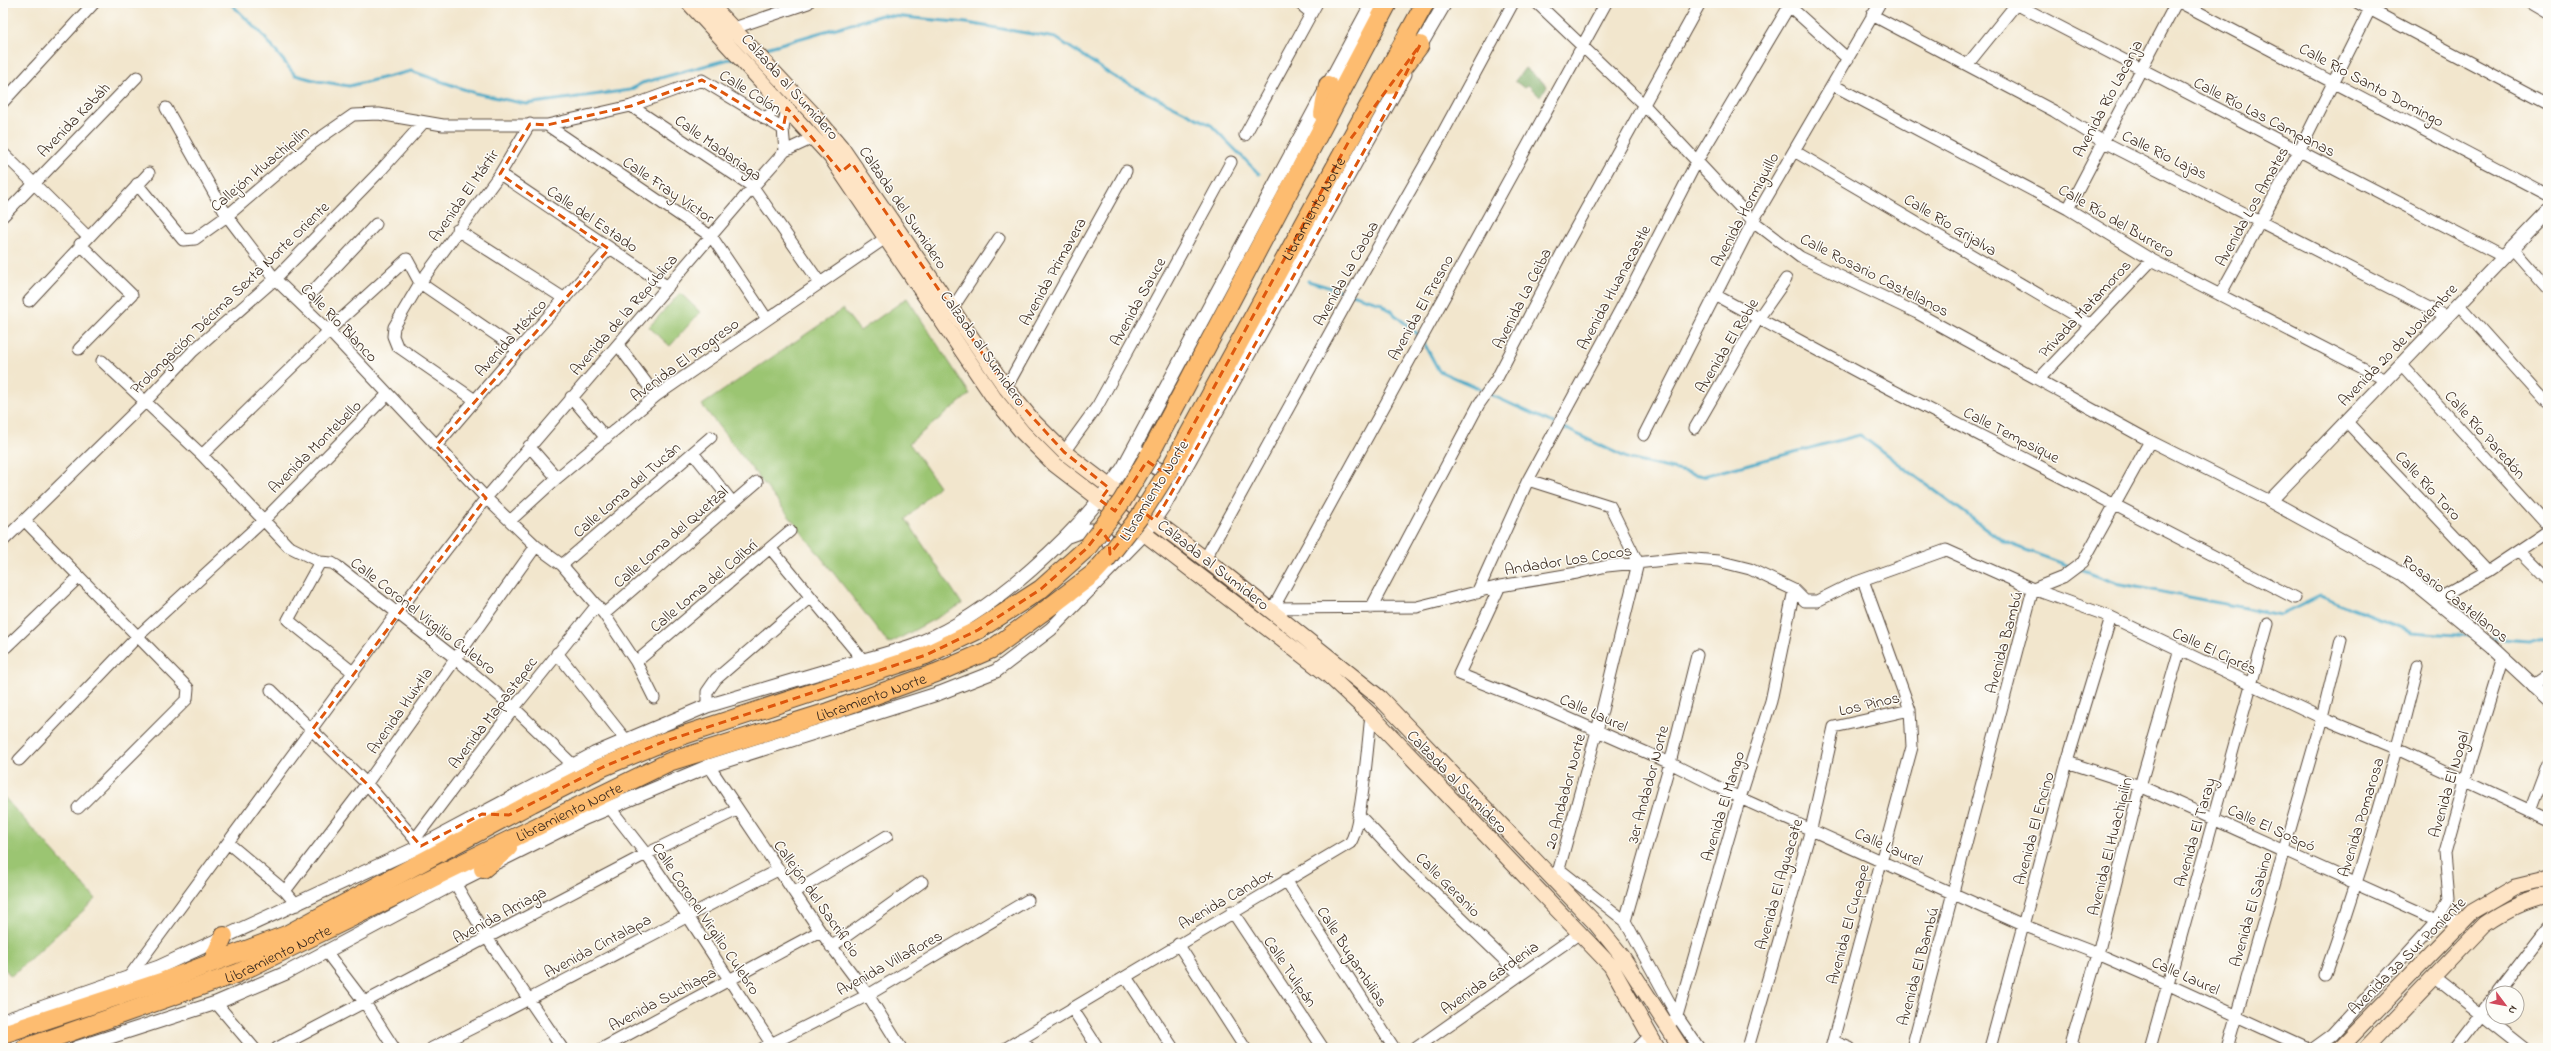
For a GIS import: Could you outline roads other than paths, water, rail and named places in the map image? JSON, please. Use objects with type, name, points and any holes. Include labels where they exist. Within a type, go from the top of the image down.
[{"type":"highway","name":"Libramiento Norte","points":[[3,1034],[107,1000],[286,935],[509,815],[603,767],[663,742],[926,655],[978,630],[1041,589],[1087,548],[1122,501],[1149,456],[1388,3]]},
{"type":"highway","name":"Libramiento Norte","points":[[25,1048],[238,973],[669,762],[828,712],[936,673],[992,649],[1055,604],[1093,574],[1105,561],[1140,516],[1171,467],[1425,3]]},
{"type":"highway","points":[[1349,140],[1420,45]]},
{"type":"highway","points":[[1320,130],[1328,85]]},
{"type":"highway","points":[[482,814],[509,815]]},
{"type":"highway","points":[[483,869],[529,830]]},
{"type":"highway","points":[[212,962],[224,936]]},
{"type":"highway","points":[[63,1000],[107,1000]]},
{"type":"main road","name":"Calzada al Sumidero","points":[[689,3],[731,32]]},
{"type":"main road","name":"Calzada al Sumidero","points":[[709,3],[761,68],[785,105],[813,138],[846,167],[887,237],[994,398],[1023,432],[1054,464],[1328,675],[1371,715],[1611,966],[1654,1043]]},
{"type":"main road","name":"Calzada del Sumidero","points":[[761,68],[815,116],[846,167],[952,309],[1006,388],[1034,422],[1064,452],[1109,488],[1154,520],[1380,698],[1476,799],[1556,873],[1672,1021],[1681,1048]]},
{"type":"main road","points":[[1462,810],[1476,799]]},
{"type":"main road","name":"Avenida 3a Sur Poniente","points":[[2340,1048],[2472,912],[2515,887],[2548,879]]},
{"type":"main road","points":[[2367,1048],[2485,924],[2508,908],[2532,899],[2548,896]]},
{"type":"street","points":[[3,102],[94,3]]},
{"type":"street","points":[[731,32],[808,3]]},
{"type":"street","points":[[1245,135],[1314,8],[1299,3]]},
{"type":"street","name":"Libramiento Norte","points":[[3,1021],[159,967],[224,936],[297,905],[418,843],[482,814],[574,765],[626,740],[707,706],[919,643],[971,615],[1027,573],[1066,537],[1109,488],[1139,438],[1372,3]]},
{"type":"street","points":[[76,1048],[216,1003],[327,953],[454,883],[483,869],[610,808],[709,766],[940,693],[996,671],[1050,629],[1145,533],[1154,520],[1189,462],[1394,96],[1420,45],[1445,3]]},
{"type":"street","name":"Avenida La Caoba","points":[[1205,560],[1344,307],[1440,138],[1512,3]]},
{"type":"street","name":"Calle Rosario Castellanos","points":[[1537,3],[1644,105],[1753,221],[1800,257],[1917,313],[2040,378],[2150,442],[2270,500]]},
{"type":"street","name":"Avenida El Fresno","points":[[1261,623],[1266,608],[1276,603],[1424,331],[1502,193],[1581,45],[1606,3]]},
{"type":"street","name":"Avenida La Ceiba","points":[[1371,608],[1479,404],[1496,380],[1564,249],[1700,3]]},
{"type":"street","name":"Avenida Hormiguillo","points":[[1644,435],[1717,296],[1753,221],[1880,3]]},
{"type":"street","points":[[1967,65],[2016,3]]},
{"type":"street","name":"Calle Río Las Campanas","points":[[2016,3],[2141,70],[2299,151],[2507,252]]},
{"type":"street","name":"Avenida Río Lacanja","points":[[2068,209],[2102,141],[2176,3]]},
{"type":"street","name":"Calle Río Santo Domingo","points":[[2181,3],[2334,82],[2548,196]]},
{"type":"street","points":[[2358,3],[2372,6],[2548,104]]},
{"type":"street","points":[[2531,3],[2548,13]]},
{"type":"street","points":[[1789,4],[1848,59]]},
{"type":"street","name":"Avenida Huanacastle","points":[[1477,594],[1528,480],[1625,301],[1697,161],[1789,4]]},
{"type":"street","name":"Avenida Los Amates","points":[[2220,295],[2299,151],[2372,6]]},
{"type":"street","name":"Calle Río Lajas","points":[[1872,15],[2054,112],[2102,141],[2262,220],[2447,317]]},
{"type":"street","name":"Avenida Kabáh","points":[[3,216],[137,77]]},
{"type":"street","name":"Calle Colón","points":[[631,106],[702,80],[783,129]]},
{"type":"street","name":"Calle Río del Burrero","points":[[1833,84],[2068,209],[2152,260],[2386,380]]},
{"type":"street","points":[[765,119],[785,105]]},
{"type":"street","points":[[785,105],[783,129],[785,151]]},
{"type":"street","points":[[423,123],[547,125],[631,106]]},
{"type":"street","name":"Calle Madariaga","points":[[631,106],[753,187],[820,283]]},
{"type":"street","name":"Calle Río Blanco","points":[[166,108],[227,216],[275,279],[329,331],[436,446]]},
{"type":"street","name":"Callejón Huachipilin","points":[[137,184],[183,240],[195,239],[227,216],[310,145],[353,115],[379,114],[423,123]]},
{"type":"street","name":"Prolongación Décima Sexta Norte Oriente","points":[[3,541],[145,402],[192,351],[275,279],[382,169],[423,123]]},
{"type":"street","name":"Avenida El Mártir","points":[[475,400],[398,346],[394,336],[394,327],[420,283],[457,230],[500,174],[530,124]]},
{"type":"street","name":"Calle Fray Víctor","points":[[547,125],[712,237],[767,319]]},
{"type":"street","name":"Avenida de la República","points":[[128,978],[397,613],[486,498],[571,397],[712,237],[785,151],[813,138]]},
{"type":"street","name":"Calle Río Grijalva","points":[[1794,150],[2091,326]]},
{"type":"street","points":[[3,153],[33,184],[132,295],[78,349]]},
{"type":"street","name":"Avenida Sauce","points":[[1064,452],[1098,405],[1231,162]]},
{"type":"street","name":"Avenida Primavera","points":[[1006,388],[1126,171]]},
{"type":"street","points":[[29,301],[137,184],[149,173]]},
{"type":"street","name":"Calle del Estado","points":[[500,174],[668,287]]},
{"type":"street","name":"Avenida 20 de Noviembre","points":[[2270,500],[2548,211]]},
{"type":"street","points":[[301,304],[376,224]]},
{"type":"street","points":[[457,230],[565,299]]},
{"type":"street","name":"Avenida El Progreso","points":[[511,520],[557,478],[656,396],[887,237]]},
{"type":"street","points":[[952,309],[999,238]]},
{"type":"street","name":"Avenida México","points":[[436,446],[518,350],[610,249]]},
{"type":"street","points":[[2507,252],[2548,289]]},
{"type":"street","points":[[202,455],[329,331],[407,259],[420,283],[518,350]]},
{"type":"street","name":"Privada Matamoros","points":[[2040,378],[2152,260]]},
{"type":"street","name":"Avenida El Roble","points":[[1695,428],[1758,319],[1786,279]]},
{"type":"street","name":"Calle Tempsique","points":[[1717,296],[1758,319],[2295,598]]},
{"type":"street","points":[[2459,304],[2548,404]]},
{"type":"street","points":[[618,345],[656,396]]},
{"type":"street","name":"Calle Coronel Virgilio Culebro","points":[[102,361],[202,455],[288,546],[320,562],[332,563],[455,658],[514,708],[574,765]]},
{"type":"street","name":"Calle Río Paredón","points":[[2401,364],[2548,526]]},
{"type":"street","name":"Avenida Montebello","points":[[19,760],[138,637],[264,520],[387,395]]},
{"type":"street","points":[[571,397],[606,438]]},
{"type":"street","name":"Calle Río Toro","points":[[2346,421],[2488,571]]},
{"type":"street","name":"Calle Loma del Tucán","points":[[562,565],[711,436]]},
{"type":"street","points":[[1139,438],[1144,458],[1160,470],[1180,470],[1189,462]]},
{"type":"street","name":"Avenida Bambú","points":[[1953,893],[2033,589],[2063,577],[2083,562],[2150,442]]},
{"type":"street","points":[[436,446],[486,498],[511,520],[536,546],[562,565],[600,610],[636,662],[654,698]]},
{"type":"street","points":[[529,446],[557,478]]},
{"type":"street","points":[[693,453],[732,503]]},
{"type":"street","points":[[1528,480],[1610,506],[1638,563]]},
{"type":"street","name":"Calle Loma del Quetzal","points":[[600,610],[757,482]]},
{"type":"street","name":"Rosario Castellanos","points":[[2270,500],[2403,574],[2491,646],[2532,686],[2548,699]]},
{"type":"street","points":[[25,521],[188,688],[187,699],[78,808]]},
{"type":"street","points":[[1066,537],[1092,530],[1099,531],[1109,541],[1110,555],[1095,585]]},
{"type":"street","name":"Calle Loma del Colibrí","points":[[636,662],[771,549],[790,531]]},
{"type":"street","points":[[2436,600],[2488,571],[2548,531]]},
{"type":"street","name":"Avenida Huixtla","points":[[285,891],[366,783],[536,546]]},
{"type":"street","points":[[771,549],[810,598],[863,660]]},
{"type":"street","name":"Calle El Ciprés","points":[[1863,580],[1946,550],[2033,589],[2111,617],[2179,652],[2322,718],[2397,749],[2548,819]]},
{"type":"street","points":[[2520,551],[2548,579]]},
{"type":"street","name":"Andador Los Cocos","points":[[1266,608],[1417,607],[1477,594],[1500,586],[1577,573],[1607,566],[1684,558],[1718,561],[1750,569],[1794,590],[1805,601],[1817,601],[1863,580]]},
{"type":"street","points":[[320,562],[288,620],[354,673]]},
{"type":"street","name":"2o Andador Norte","points":[[1556,873],[1597,731],[1638,563]]},
{"type":"street","points":[[6,647],[79,577]]},
{"type":"street","name":"Avenida El Cupape","points":[[1832,1045],[1912,747],[1910,710],[1863,580]]},
{"type":"street","name":"Calle Laurel","points":[[1500,586],[1459,674],[1670,763],[1740,798],[1881,860],[2022,925],[2098,954],[2236,1015],[2306,1048]]},
{"type":"street","name":"Avenida El Mango","points":[[1672,1021],[1771,701],[1794,590]]},
{"type":"street","points":[[707,706],[707,692],[716,679],[810,598]]},
{"type":"street","name":"Avenida Mapastepec","points":[[418,843],[514,708],[557,653],[600,610]]},
{"type":"street","name":"Avenida El Encino","points":[[1990,1048],[2067,762],[2111,617]]},
{"type":"street","name":"Avenida El Taray","points":[[2150,1048],[2250,684],[2268,624]]},
{"type":"street","name":"Avenida El Sabino","points":[[2227,1048],[2322,718],[2341,640]]},
{"type":"street","name":"Avenida El Huachipilin","points":[[2070,1048],[2098,954],[2140,786],[2179,652]]},
{"type":"street","points":[[557,653],[626,740]]},
{"type":"street","name":"3er Andador Norte","points":[[1625,921],[1670,763],[1697,655]]},
{"type":"street","name":"Avenida El Nogal","points":[[2314,1048],[2332,1035],[2437,920],[2449,898],[2446,853],[2465,781],[2503,657]]},
{"type":"street","name":"Avenida Pomarosa","points":[[2325,975],[2357,885],[2397,749],[2418,666]]},
{"type":"street","points":[[2532,686],[2548,675]]},
{"type":"street","points":[[271,690],[366,783],[418,843]]},
{"type":"street","name":"Los Pinos","points":[[1834,727],[1910,710]]},
{"type":"street","name":"Avenida Candox","points":[[1006,1048],[1126,977],[1232,911],[1350,843],[1354,837],[1358,814],[1371,715]]},
{"type":"street","name":"Avenida El Aguacate","points":[[1748,1048],[1811,829],[1834,727]]},
{"type":"street","name":"Calle El Sospó","points":[[2067,762],[2140,786],[2437,920],[2462,922]]},
{"type":"street","points":[[2530,811],[2548,763]]},
{"type":"street","name":"Callejón del Sacrificio","points":[[709,766],[831,947],[868,995],[901,1048]]},
{"type":"street","name":"Calle Coronel Virgilio Culebro","points":[[610,808],[646,854],[687,915],[729,980],[769,1047]]},
{"type":"street","name":"Avenida Arriaga","points":[[277,1048],[646,854],[738,810]]},
{"type":"street","name":"Calle Geranio","points":[[1358,814],[1406,865],[1520,975]]},
{"type":"street","points":[[795,892],[886,836]]},
{"type":"street","points":[[228,843],[285,891],[297,905]]},
{"type":"street","name":"Avenida Cintalapa","points":[[432,1048],[529,1000],[687,915],[778,870]]},
{"type":"street","points":[[1556,873],[1625,921],[1672,1021],[1698,1048]]},
{"type":"street","name":"Calle Bugambilias","points":[[1286,880],[1394,1048]]},
{"type":"street","points":[[831,947],[922,882]]},
{"type":"street","points":[[454,883],[487,938],[562,1048]]},
{"type":"street","name":"Avenida El Bambú","points":[[1912,1048],[1953,893]]},
{"type":"street","name":"Avenida Villaflores","points":[[769,1047],[868,995],[1028,900]]},
{"type":"street","name":"Calle Tulipán","points":[[1232,911],[1323,1048]]},
{"type":"street","points":[[2504,985],[2548,928]]},
{"type":"street","name":"Avenida Suchiapa","points":[[603,1048],[820,931]]},
{"type":"street","name":"Avenida Gardenia","points":[[1416,1048],[1580,933]]},
{"type":"street","points":[[1178,944],[1245,1048]]},
{"type":"street","points":[[327,953],[365,1003],[394,1048]]},
{"type":"street","points":[[1126,977],[1173,1048]]},
{"type":"street","points":[[2434,977],[2524,1048]]},
{"type":"street","points":[[216,1003],[254,1048]]},
{"type":"street","points":[[1072,1008],[1098,1048]]},
{"type":"street","points":[[2455,1048],[2485,1009]]},
{"type":"street","points":[[1022,1038],[1029,1048]]},
{"type":"street","points":[[1639,1048],[1654,1043]]},
{"type":"street","points":[[1832,1045],[1850,1048]]},
{"type":"waterway","points":[[125,3],[132,6],[177,3]]},
{"type":"waterway","points":[[230,3],[261,33],[295,75],[318,81],[349,86],[411,71],[475,93],[526,104],[630,90],[642,83],[733,58]]},
{"type":"waterway","points":[[759,50],[882,15],[967,23],[1056,38],[1113,76],[1211,125],[1259,174]]},
{"type":"waterway","points":[[1308,281],[1381,303],[1420,336]]},
{"type":"waterway","points":[[1423,341],[1439,371],[1484,391]]},
{"type":"waterway","points":[[1489,394],[1555,424]]},
{"type":"waterway","points":[[1560,426],[1629,459],[1703,476],[1860,435],[2004,542],[2072,567]]},
{"type":"waterway","points":[[2078,569],[2116,583],[2281,615],[2320,596],[2412,632],[2471,636]]},
{"type":"waterway","points":[[2487,637],[2530,640],[2548,634]]}]
